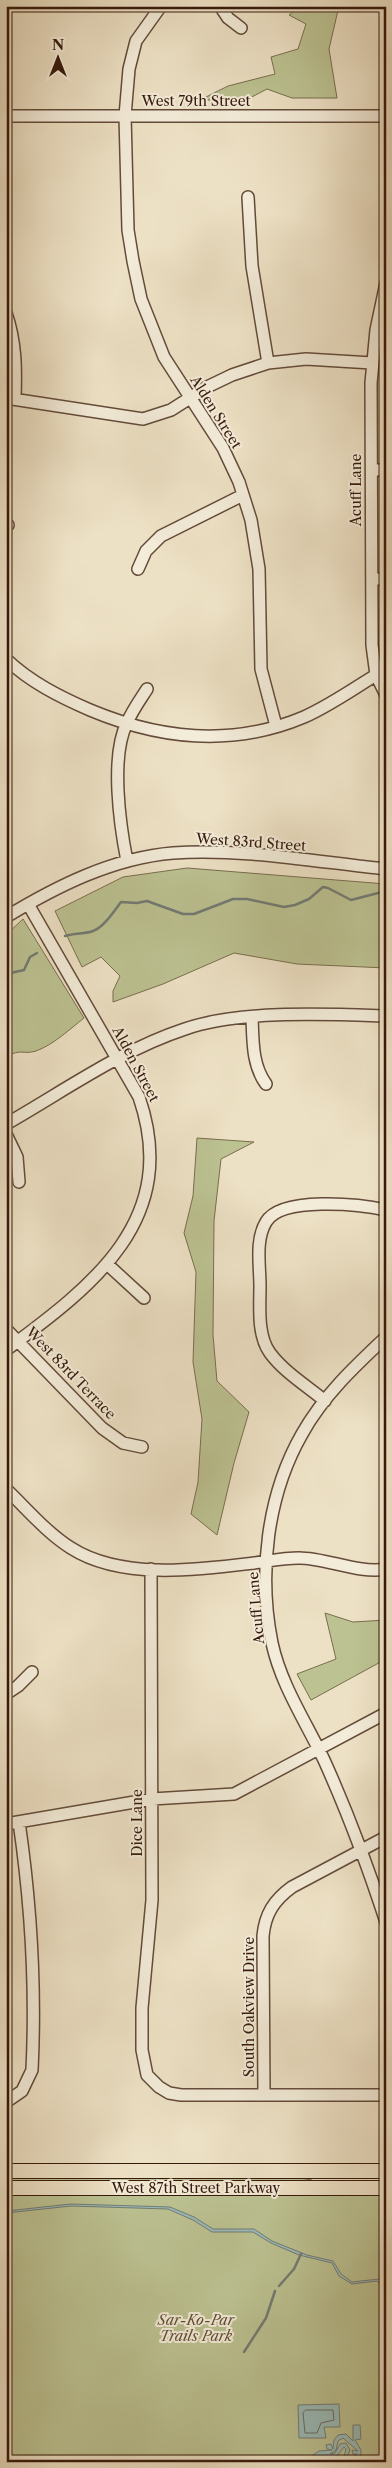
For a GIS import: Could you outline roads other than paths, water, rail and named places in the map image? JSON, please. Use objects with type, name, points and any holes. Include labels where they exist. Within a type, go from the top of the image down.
[{"type":"main road","name":"West 87th Street Parkway","points":[[6,2171],[386,2171]]},
{"type":"main road","name":"West 87th Street Parkway","points":[[6,2188],[386,2188]]},
{"type":"street","name":"Alden Street","points":[[161,6],[136,41],[129,68],[125,116],[128,230],[141,299],[151,328],[164,357],[223,448],[243,495],[254,535],[259,569],[261,669],[276,726]]},
{"type":"street","points":[[220,6],[228,18],[241,28]]},
{"type":"street","name":"West 79th Street","points":[[6,116],[386,116]]},
{"type":"street","points":[[248,197],[252,266],[268,363]]},
{"type":"street","name":"Acuff Lane","points":[[386,283],[372,363],[372,645],[376,675],[386,695]]},
{"type":"street","points":[[6,313],[12,331],[16,360],[11,398],[143,419],[171,410],[232,375],[268,363],[306,360],[372,363]]},
{"type":"street","points":[[372,470],[386,470]]},
{"type":"street","points":[[138,568],[146,551],[161,536],[243,495]]},
{"type":"street","points":[[372,579],[386,579]]},
{"type":"street","points":[[6,659],[28,678],[71,702],[126,724],[171,735],[197,737],[250,733],[276,726],[323,707],[376,675]]},
{"type":"street","points":[[128,861],[118,802],[118,772],[126,724],[147,689]]},
{"type":"street","name":"West 83rd Street","points":[[6,917],[61,886],[128,861],[171,853],[202,852],[386,869]]},
{"type":"street","name":"Alden Street","points":[[6,1350],[56,1312],[107,1264],[126,1240],[145,1198],[151,1159],[146,1116],[139,1097],[28,904]]},
{"type":"street","points":[[6,1124],[158,1038],[186,1028],[234,1018],[386,1016]]},
{"type":"street","points":[[252,1017],[254,1054],[260,1077],[266,1084]]},
{"type":"street","points":[[6,1134],[17,1157],[20,1182]]},
{"type":"street","points":[[325,1401],[280,1364],[270,1353],[264,1340],[260,1319],[259,1247],[268,1212],[282,1208],[308,1205],[371,1207],[386,1210]]},
{"type":"street","points":[[107,1264],[144,1298]]},
{"type":"street","name":"West 83rd Terrace","points":[[6,1329],[112,1437],[133,1447],[142,1447]]},
{"type":"street","name":"Acuff Lane","points":[[386,1337],[351,1369],[302,1434],[285,1472],[274,1504],[267,1560],[268,1610],[272,1643],[283,1678],[318,1749],[362,1850],[386,1922]]},
{"type":"street","points":[[6,1489],[71,1548],[107,1564],[127,1568],[151,1569],[206,1568],[299,1558],[324,1560],[358,1568],[386,1569]]},
{"type":"street","name":"Dice Lane","points":[[151,1569],[152,1916],[142,2008],[142,2057],[147,2075],[159,2088],[169,2093],[181,2095],[264,2094]]},
{"type":"street","points":[[6,1694],[18,1686],[32,1672]]},
{"type":"street","points":[[6,1824],[152,1799],[234,1794],[386,1713]]},
{"type":"street","points":[[6,2102],[22,2092],[32,2070],[32,1928],[28,1880],[19,1822]]},
{"type":"street","name":"South Oakview Drive","points":[[264,2094],[263,1936],[268,1914],[280,1896],[292,1887],[386,1837]]},
{"type":"street","points":[[264,2094],[386,2095]]},
{"type":"water","points":[[71,2204],[170,2207],[194,2217],[213,2229],[254,2229],[272,2241],[307,2255],[333,2261],[341,2274],[352,2282],[379,2279],[386,2285],[386,2289],[377,2281],[352,2284],[339,2276],[332,2263],[299,2255],[271,2243],[253,2232],[212,2232],[193,2220],[168,2209],[71,2206],[6,2213],[6,2211]]},
{"type":"water","points":[[339,2404],[340,2427],[324,2427],[326,2438],[299,2438],[298,2405]]},
{"type":"water","points":[[353,2425],[360,2425],[361,2439],[355,2440],[361,2450],[359,2458],[354,2461],[345,2462],[357,2454],[353,2454],[352,2450],[358,2451],[343,2438],[338,2441],[336,2450],[330,2454],[335,2453],[340,2444],[346,2443],[350,2450],[346,2460],[328,2462],[344,2457],[346,2449],[344,2447],[336,2457],[320,2458],[317,2462],[312,2462],[313,2455],[319,2451],[332,2450],[327,2449],[326,2445],[331,2444],[333,2449],[334,2440],[338,2435],[346,2434],[353,2441]]},
{"type":"waterway","points":[[65,936],[97,929],[121,902],[137,903],[147,901],[183,914],[194,914],[233,899],[247,899],[284,907],[295,905],[309,899],[323,887],[351,900],[386,891]]},
{"type":"waterway","points":[[6,974],[24,970],[30,957],[37,953]]},
{"type":"waterway","points":[[279,2286],[294,2269],[301,2254]]},
{"type":"waterway","points":[[244,2352],[266,2318],[275,2291]]},
{"type":"park label","name":"Sar-Ko-Par Trails Park","points":[[196,2328]]}]
